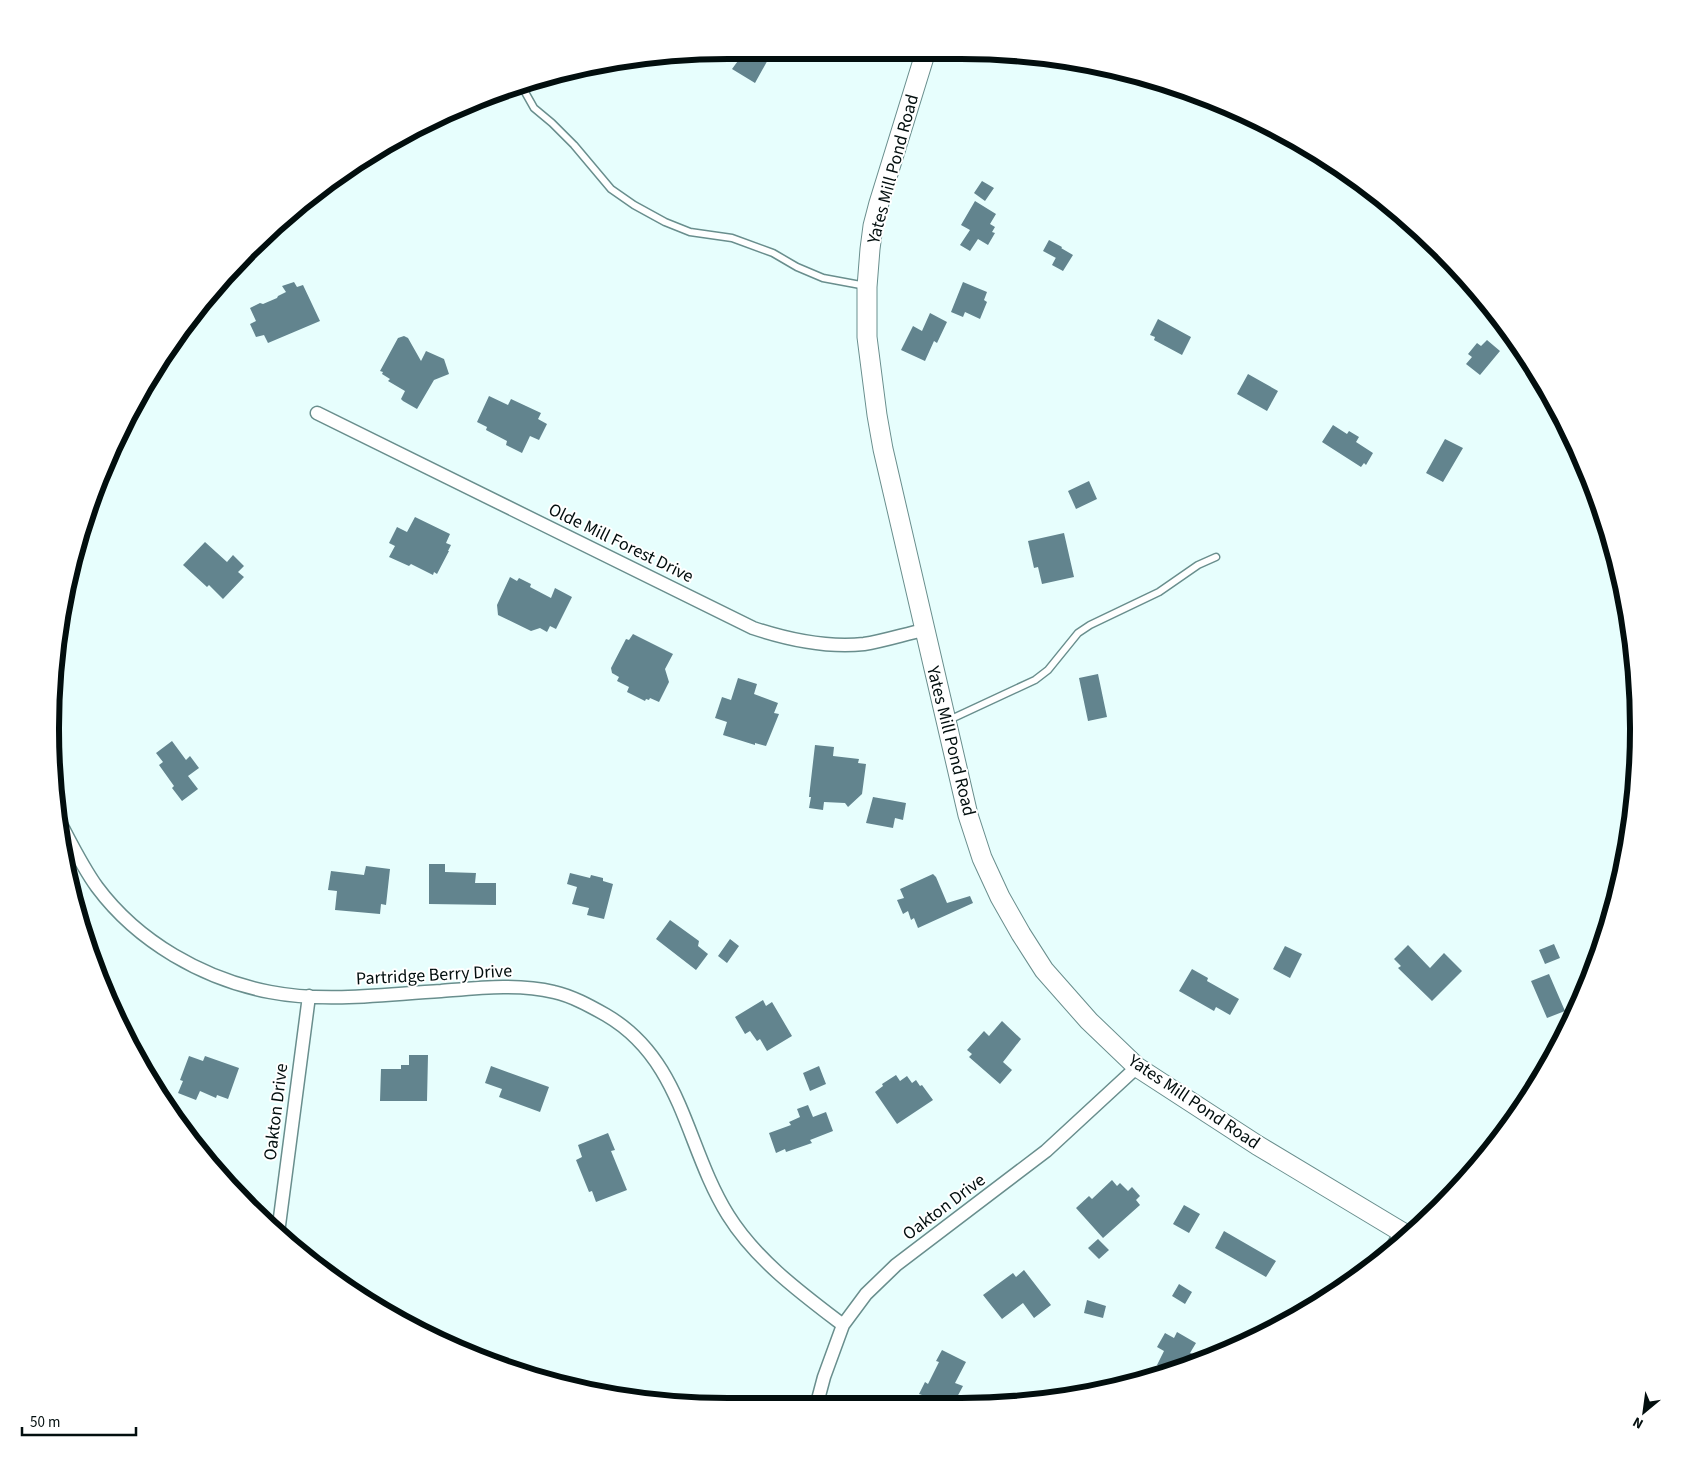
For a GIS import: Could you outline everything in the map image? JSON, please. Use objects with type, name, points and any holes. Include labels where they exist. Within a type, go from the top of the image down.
[{"type":"street","name":"Yates Mill Pond Road","points":[[924,59],[906,112],[873,226],[867,286],[867,337],[877,415],[924,630],[968,814],[982,858],[1000,897],[1044,970],[1088,1021],[1137,1067],[1249,1140],[1402,1232]]},
{"type":"street","name":"Olde Mill Forest Drive","points":[[317,413],[753,628],[801,641],[839,645],[865,644],[924,630]]},
{"type":"street","name":"Partridge Berry Drive","points":[[68,839],[78,858],[98,887],[127,921],[163,948],[196,969],[223,980],[271,993],[345,997],[508,986],[554,992],[608,1016],[636,1037],[658,1062],[676,1096],[713,1188],[726,1213],[742,1236],[800,1292],[843,1325]]},
{"type":"street","name":"Oakton Drive","points":[[279,1225],[309,996]]},
{"type":"street","name":"Oakton Drive","points":[[818,1398],[843,1325],[866,1294],[896,1265],[1046,1151],[1137,1067]]},
{"type":"lane","points":[[524,91],[534,108],[574,145],[611,189],[634,205],[665,222],[690,232],[732,238],[773,253],[797,267],[823,278],[867,286]]},
{"type":"lane","points":[[945,722],[1035,680],[1048,670],[1078,633],[1090,625],[1159,592],[1198,565],[1216,557]]},
{"type":"building","points":[[739,59],[768,59],[755,83],[732,69]]},
{"type":"building","points":[[982,181],[994,188],[985,201],[974,193]]},
{"type":"building","points":[[975,201],[996,214],[990,224],[995,227],[992,232],[995,233],[988,245],[978,239],[970,251],[960,245],[970,230],[961,225]]},
{"type":"building","points":[[1049,240],[1062,247],[1056,258],[1043,251]]},
{"type":"building","points":[[1061,248],[1073,255],[1063,271],[1052,265]]},
{"type":"building","points":[[294,282],[297,287],[303,285],[320,321],[268,343],[264,335],[256,337],[250,324],[256,321],[250,308],[277,298],[286,292],[282,286]]},
{"type":"building","points":[[963,282],[987,292],[984,300],[987,302],[980,319],[965,312],[963,317],[951,312]]},
{"type":"building","points":[[930,313],[947,322],[937,343],[934,341],[925,361],[901,350],[913,326],[922,331]]},
{"type":"building","points":[[1158,319],[1191,337],[1182,355],[1154,340],[1155,337],[1150,335]]},
{"type":"building","points":[[404,336],[408,338],[421,361],[426,351],[444,359],[449,374],[434,380],[417,409],[401,399],[405,391],[388,381],[390,379],[380,371],[398,338]]},
{"type":"building","points":[[1487,340],[1500,351],[1480,375],[1466,364],[1472,357],[1468,354],[1477,343],[1481,346]]},
{"type":"building","points":[[1248,374],[1278,391],[1267,411],[1237,394]]},
{"type":"building","points":[[489,396],[508,405],[511,399],[541,413],[538,419],[547,424],[539,440],[530,436],[522,453],[506,445],[507,441],[486,430],[487,427],[477,422]]},
{"type":"building","points":[[1333,425],[1347,434],[1349,431],[1359,437],[1356,442],[1373,453],[1366,465],[1364,463],[1361,467],[1322,442]]},
{"type":"building","points":[[1445,439],[1463,448],[1443,482],[1426,473]]},
{"type":"building","points":[[1089,481],[1097,499],[1076,509],[1068,491]]},
{"type":"building","points":[[415,517],[450,534],[446,543],[451,545],[437,574],[434,572],[433,575],[411,564],[409,566],[389,557],[395,546],[389,543],[397,527],[407,532]]},
{"type":"building","points":[[1064,533],[1074,577],[1042,584],[1038,567],[1034,568],[1028,541]]},
{"type":"building","points":[[205,542],[227,562],[233,555],[244,566],[238,572],[244,577],[223,599],[209,585],[207,587],[183,565]]},
{"type":"building","points":[[510,577],[517,581],[519,578],[531,584],[530,587],[551,598],[555,588],[572,597],[556,629],[550,626],[547,632],[540,628],[531,631],[498,615],[497,605]]},
{"type":"building","points":[[633,634],[673,654],[665,669],[669,682],[659,702],[650,698],[645,701],[627,692],[629,687],[617,681],[619,677],[612,673],[611,668],[626,639],[629,640]]},
{"type":"building","points":[[1098,674],[1107,717],[1088,721],[1079,678]]},
{"type":"building","points":[[738,678],[757,684],[754,694],[778,703],[774,713],[779,714],[766,746],[755,743],[755,745],[723,735],[727,722],[715,718],[722,697],[731,700]]},
{"type":"building","points":[[172,741],[186,760],[190,756],[199,768],[188,776],[198,789],[182,801],[159,765],[163,762],[156,753]]},
{"type":"building","points":[[815,745],[834,747],[833,756],[859,759],[858,763],[866,764],[862,794],[848,807],[845,803],[824,802],[823,810],[809,808]]},
{"type":"building","points":[[873,797],[906,803],[903,820],[895,818],[893,828],[866,823]]},
{"type":"building","points":[[429,864],[445,864],[445,872],[476,873],[475,883],[496,883],[496,905],[429,904]]},
{"type":"building","points":[[366,866],[390,869],[386,905],[381,904],[380,914],[335,910],[337,891],[328,890],[331,871],[364,875]]},
{"type":"building","points":[[570,873],[590,878],[591,875],[603,878],[603,881],[613,884],[604,919],[587,915],[589,908],[572,904],[577,887],[567,884]]},
{"type":"building","points":[[933,874],[947,903],[970,896],[973,903],[918,928],[914,918],[911,920],[908,911],[903,914],[897,900],[904,898],[900,889]]},
{"type":"building","points":[[670,920],[699,941],[698,946],[708,954],[696,970],[656,939]]},
{"type":"building","points":[[730,939],[739,946],[727,963],[718,956]]},
{"type":"building","points":[[1554,944],[1560,958],[1545,964],[1539,950]]},
{"type":"building","points":[[1408,945],[1430,968],[1444,953],[1462,971],[1432,1001],[1398,968],[1401,966],[1394,959]]},
{"type":"building","points":[[1285,946],[1302,954],[1290,978],[1273,969]]},
{"type":"building","points":[[1192,969],[1208,978],[1207,981],[1239,999],[1230,1015],[1216,1007],[1214,1011],[1179,991]]},
{"type":"building","points":[[1549,974],[1565,1011],[1547,1018],[1531,981]]},
{"type":"building","points":[[763,1000],[766,1006],[772,1002],[792,1036],[767,1051],[760,1039],[757,1041],[750,1031],[745,1034],[735,1017]]},
{"type":"building","points":[[1002,1021],[1021,1039],[1003,1062],[1012,1070],[1000,1084],[969,1057],[972,1054],[967,1050],[984,1031],[989,1036]]},
{"type":"building","points":[[409,1055],[428,1055],[427,1101],[380,1101],[381,1069],[401,1069],[401,1065],[409,1065]]},
{"type":"building","points":[[189,1056],[203,1061],[205,1056],[239,1068],[228,1099],[217,1095],[216,1098],[200,1091],[196,1100],[178,1093],[183,1081],[180,1080]]},
{"type":"building","points":[[491,1066],[549,1087],[540,1112],[499,1097],[502,1089],[485,1083]]},
{"type":"building","points":[[819,1066],[826,1084],[810,1091],[803,1073]]},
{"type":"building","points":[[896,1075],[900,1081],[907,1076],[912,1083],[916,1080],[933,1100],[897,1124],[875,1092],[883,1086],[882,1084]]},
{"type":"building","points":[[808,1105],[813,1117],[826,1112],[833,1131],[810,1140],[812,1143],[786,1152],[785,1149],[776,1153],[769,1133],[791,1125],[789,1122],[800,1117],[797,1109]]},
{"type":"building","points":[[608,1133],[615,1150],[611,1151],[627,1190],[596,1202],[592,1191],[589,1192],[576,1160],[582,1157],[578,1145]]},
{"type":"building","points":[[1112,1180],[1117,1186],[1120,1183],[1128,1191],[1132,1187],[1140,1196],[1136,1200],[1140,1205],[1103,1238],[1076,1208],[1089,1196],[1092,1199]]},
{"type":"building","points":[[1184,1205],[1200,1214],[1189,1233],[1173,1224]]},
{"type":"building","points":[[1224,1231],[1276,1261],[1266,1277],[1215,1248]]},
{"type":"building","points":[[1098,1239],[1109,1250],[1099,1259],[1088,1248]]},
{"type":"building","points":[[1024,1270],[1051,1305],[1034,1318],[1023,1303],[1002,1319],[983,1295],[1013,1273],[1016,1277]]},
{"type":"building","points":[[1179,1284],[1192,1292],[1185,1304],[1172,1296]]},
{"type":"building","points":[[1087,1300],[1106,1306],[1103,1318],[1084,1313]]},
{"type":"building","points":[[1177,1332],[1196,1343],[1190,1353],[1193,1354],[1191,1357],[1161,1367],[1157,1365],[1164,1351],[1157,1347],[1165,1333],[1174,1338]]},
{"type":"building","points":[[942,1350],[966,1362],[955,1383],[963,1386],[957,1398],[949,1395],[947,1398],[920,1398],[922,1395],[919,1394],[925,1382],[928,1384],[939,1362],[936,1361]]}]
